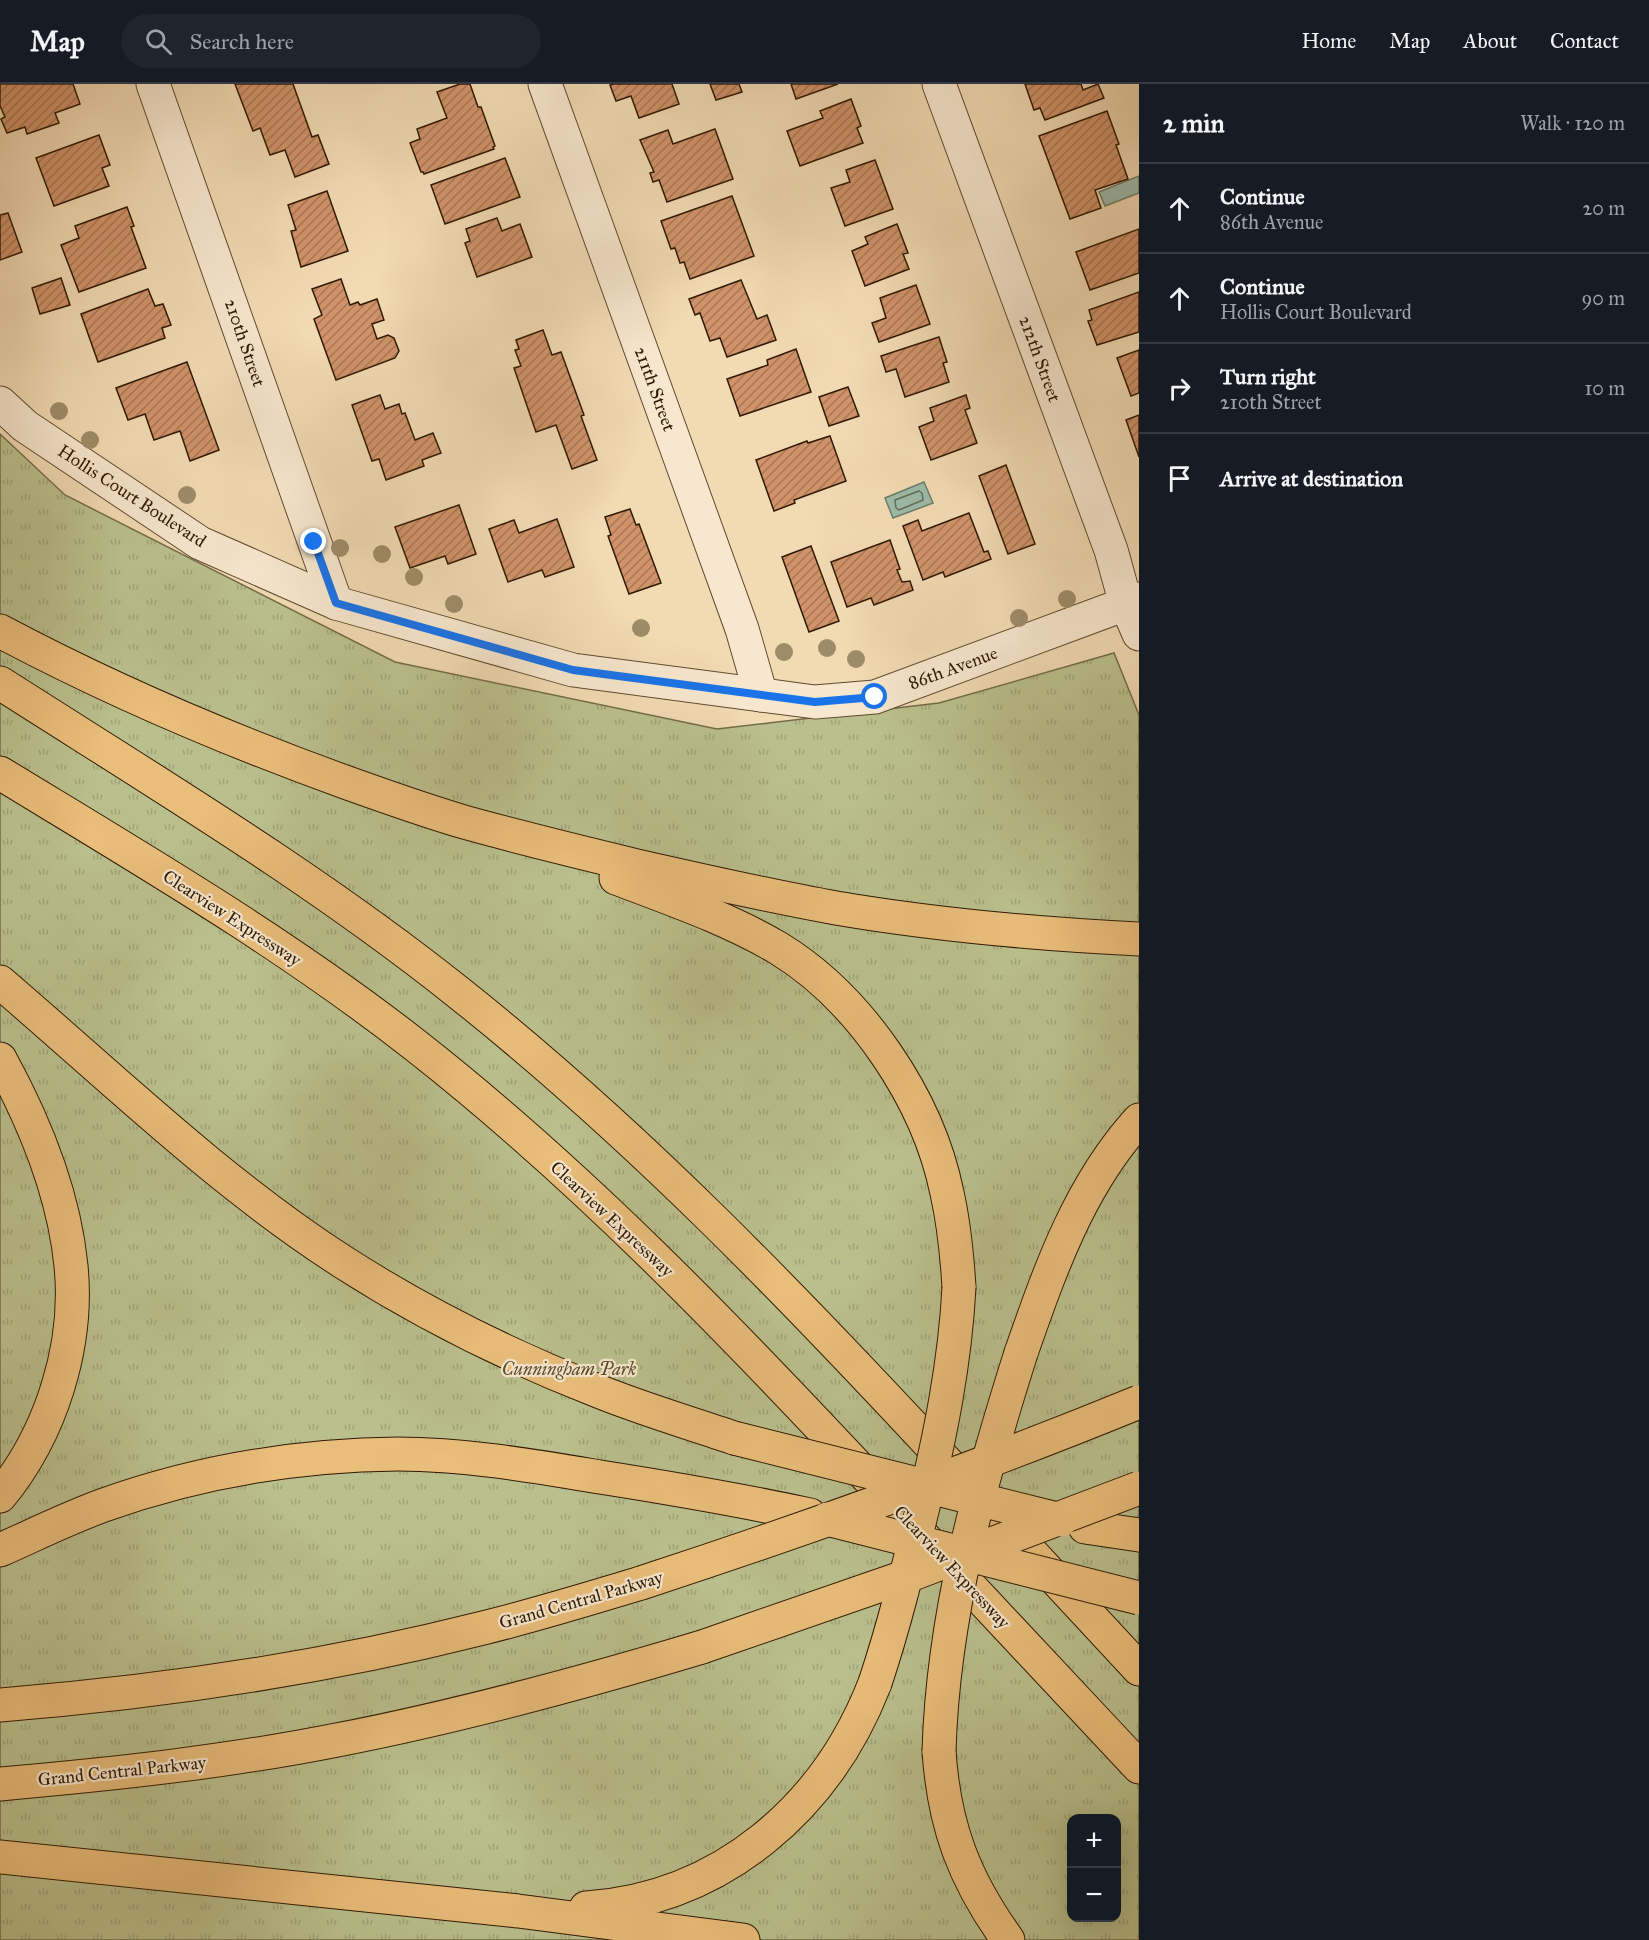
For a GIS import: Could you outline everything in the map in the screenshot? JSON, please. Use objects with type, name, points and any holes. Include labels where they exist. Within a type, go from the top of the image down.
[{"type":"highway","points":[[0,631],[89,676],[216,734],[297,765],[461,821],[714,915],[746,930],[802,965],[840,999],[862,1023],[899,1075],[929,1132],[947,1191],[957,1252],[957,1330],[942,1421],[903,1591],[876,1683],[865,1710],[849,1740],[816,1789],[793,1813],[745,1852],[718,1869],[689,1883],[646,1898],[591,1908],[518,1911]]},
{"type":"highway","points":[[0,683],[188,803],[358,918],[458,992],[547,1065],[695,1202],[792,1298],[1139,1669]]},
{"type":"highway","name":"Clearview Expressway","points":[[0,773],[232,917],[327,981],[415,1045],[501,1117],[623,1228],[743,1346],[1139,1767]]},
{"type":"highway","points":[[461,821],[663,872],[837,908],[922,921],[999,929],[1139,939]]},
{"type":"highway","points":[[0,982],[237,1185],[290,1226],[344,1263],[458,1328],[592,1389],[734,1438],[1085,1527],[1139,1535]]},
{"type":"highway","points":[[0,1059],[37,1139],[60,1205],[70,1257],[72,1294],[71,1322],[66,1353],[51,1406],[28,1457],[0,1497]]},
{"type":"highway","points":[[1008,1940],[980,1896],[956,1846],[947,1814],[939,1751],[942,1681],[962,1571],[991,1453],[1021,1353],[1050,1273],[1077,1212],[1110,1157],[1139,1120]]},
{"type":"highway","name":"Grand Central Parkway","points":[[0,1705],[154,1690],[320,1664],[485,1628],[640,1583],[850,1512],[950,1476],[1139,1402]]},
{"type":"highway","points":[[0,1550],[104,1505],[195,1479],[251,1467],[353,1456],[399,1454],[492,1461],[734,1498],[1139,1598]]},
{"type":"highway","name":"Grand Central Parkway","points":[[0,1784],[164,1768],[335,1741],[504,1704],[702,1647],[910,1575],[1139,1488]]},
{"type":"highway","points":[[0,1857],[518,1911],[743,1940]]},
{"type":"street","name":"210th Street","points":[[153,84],[336,603]]},
{"type":"street","name":"211th Street","points":[[545,84],[738,618],[761,695]]},
{"type":"street","name":"212th Street","points":[[939,84],[1111,550],[1133,602],[1139,634]]},
{"type":"street","name":"Hollis Court Boulevard","points":[[0,403],[25,426],[200,543],[336,603],[573,670],[761,695]]},
{"type":"street","name":"86th Avenue","points":[[761,695],[815,702],[875,697],[1133,602]]},
{"type":"green space","name":"Cunningham Park","points":[[0,434],[65,495],[395,662],[717,729],[939,703],[1114,653],[1139,715],[1139,1940],[0,1940]]},
{"type":"water","points":[[1139,176],[1139,193],[1105,206],[1099,192]]},
{"type":"water","points":[[924,482],[933,503],[893,518],[885,498]]},
{"type":"building","points":[[0,84],[73,84],[80,104],[55,113],[59,123],[27,134],[25,127],[7,133],[1,119],[5,117],[0,106]]},
{"type":"building","points":[[235,84],[293,84],[312,137],[318,135],[329,164],[295,177],[285,150],[270,155],[260,128],[253,131]]},
{"type":"building","points":[[460,84],[470,84],[478,107],[481,107],[495,146],[494,149],[424,174],[421,172],[410,143],[420,139],[417,129],[447,118],[437,92]]},
{"type":"building","points":[[672,84],[679,104],[639,118],[631,96],[616,101],[610,85]]},
{"type":"building","points":[[710,84],[739,84],[742,92],[716,100]]},
{"type":"building","points":[[791,84],[838,84],[796,99]]},
{"type":"building","points":[[1025,84],[1081,84],[1083,90],[1098,84],[1104,98],[1045,120],[1040,108],[1034,110]]},
{"type":"building","points":[[851,99],[861,126],[857,128],[863,143],[800,166],[787,131],[823,118],[820,111]]},
{"type":"building","points":[[1107,111],[1128,179],[1095,190],[1101,208],[1070,219],[1039,136]]},
{"type":"building","points":[[715,129],[733,179],[667,202],[659,180],[653,182],[650,173],[654,172],[640,140],[668,130],[673,144]]},
{"type":"building","points":[[99,135],[110,165],[102,168],[109,186],[54,206],[36,158]]},
{"type":"building","points":[[505,158],[520,197],[445,224],[431,185]]},
{"type":"building","points":[[875,160],[893,209],[845,226],[831,188],[850,182],[846,170]]},
{"type":"building","points":[[327,191],[348,251],[301,267],[291,231],[296,230],[288,205]]},
{"type":"building","points":[[732,196],[754,256],[690,279],[684,262],[680,263],[675,248],[671,249],[661,221]]},
{"type":"building","points":[[127,207],[134,226],[131,227],[146,268],[79,292],[61,245],[79,238],[75,226]]},
{"type":"building","points":[[8,213],[22,252],[0,260],[0,215]]},
{"type":"building","points":[[497,218],[502,231],[520,224],[532,257],[477,277],[465,243],[470,241],[466,229]]},
{"type":"building","points":[[897,224],[908,253],[903,254],[909,269],[865,286],[852,251],[868,244],[865,237]]},
{"type":"building","points":[[1139,229],[1139,273],[1090,290],[1076,252]]},
{"type":"building","points":[[61,278],[70,305],[40,314],[32,288]]},
{"type":"building","points":[[341,279],[350,305],[358,302],[360,305],[377,299],[384,320],[372,324],[377,339],[388,335],[394,338],[399,351],[395,358],[336,380],[314,319],[322,315],[312,289]]},
{"type":"building","points":[[741,280],[757,319],[767,315],[776,340],[727,357],[720,338],[710,341],[700,313],[695,315],[689,299]]},
{"type":"building","points":[[916,285],[930,324],[879,342],[872,323],[886,318],[880,298]]},
{"type":"building","points":[[148,289],[155,306],[163,304],[171,325],[162,328],[165,338],[98,362],[81,314]]},
{"type":"building","points":[[1139,292],[1139,332],[1097,345],[1088,321],[1092,320],[1089,310]]},
{"type":"building","points":[[543,330],[552,355],[561,352],[584,415],[581,416],[597,460],[572,469],[556,425],[536,432],[514,368],[521,366],[515,350],[519,349],[516,340]]},
{"type":"building","points":[[939,337],[947,362],[943,363],[949,382],[905,397],[896,369],[886,372],[881,356]]},
{"type":"building","points":[[796,349],[811,392],[740,416],[727,379],[768,365],[767,360]]},
{"type":"building","points":[[1139,350],[1139,393],[1131,396],[1117,358]]},
{"type":"building","points":[[187,362],[219,450],[190,461],[180,431],[154,440],[145,414],[128,420],[116,388]]},
{"type":"building","points":[[848,387],[859,416],[829,426],[819,397]]},
{"type":"building","points":[[380,395],[385,409],[399,404],[402,414],[405,413],[415,440],[433,433],[441,453],[422,460],[424,466],[386,480],[379,459],[372,461],[352,405]]},
{"type":"building","points":[[966,395],[970,408],[965,410],[977,443],[931,460],[919,427],[934,421],[930,408]]},
{"type":"building","points":[[1139,415],[1139,457],[1126,420]]},
{"type":"building","points":[[830,436],[846,481],[794,500],[795,503],[774,511],[756,460],[807,441],[808,443]]},
{"type":"building","points":[[1006,465],[1035,544],[1008,554],[979,476]]},
{"type":"building","points":[[459,505],[476,554],[448,564],[445,556],[410,568],[395,527]]},
{"type":"building","points":[[630,509],[636,525],[639,524],[661,583],[629,594],[608,536],[611,535],[605,517]]},
{"type":"building","points":[[969,513],[984,552],[988,551],[991,559],[945,577],[943,572],[923,580],[903,526],[918,520],[922,531]]},
{"type":"building","points":[[557,519],[574,567],[545,577],[542,570],[508,582],[489,529],[514,520],[519,533]]},
{"type":"building","points":[[890,540],[902,582],[910,581],[913,590],[874,605],[871,598],[847,607],[831,562]]},
{"type":"building","points":[[811,546],[839,621],[809,632],[782,557]]},
{"type":"route","points":[[314,542],[336,603],[573,670],[815,702],[875,697]]}]
